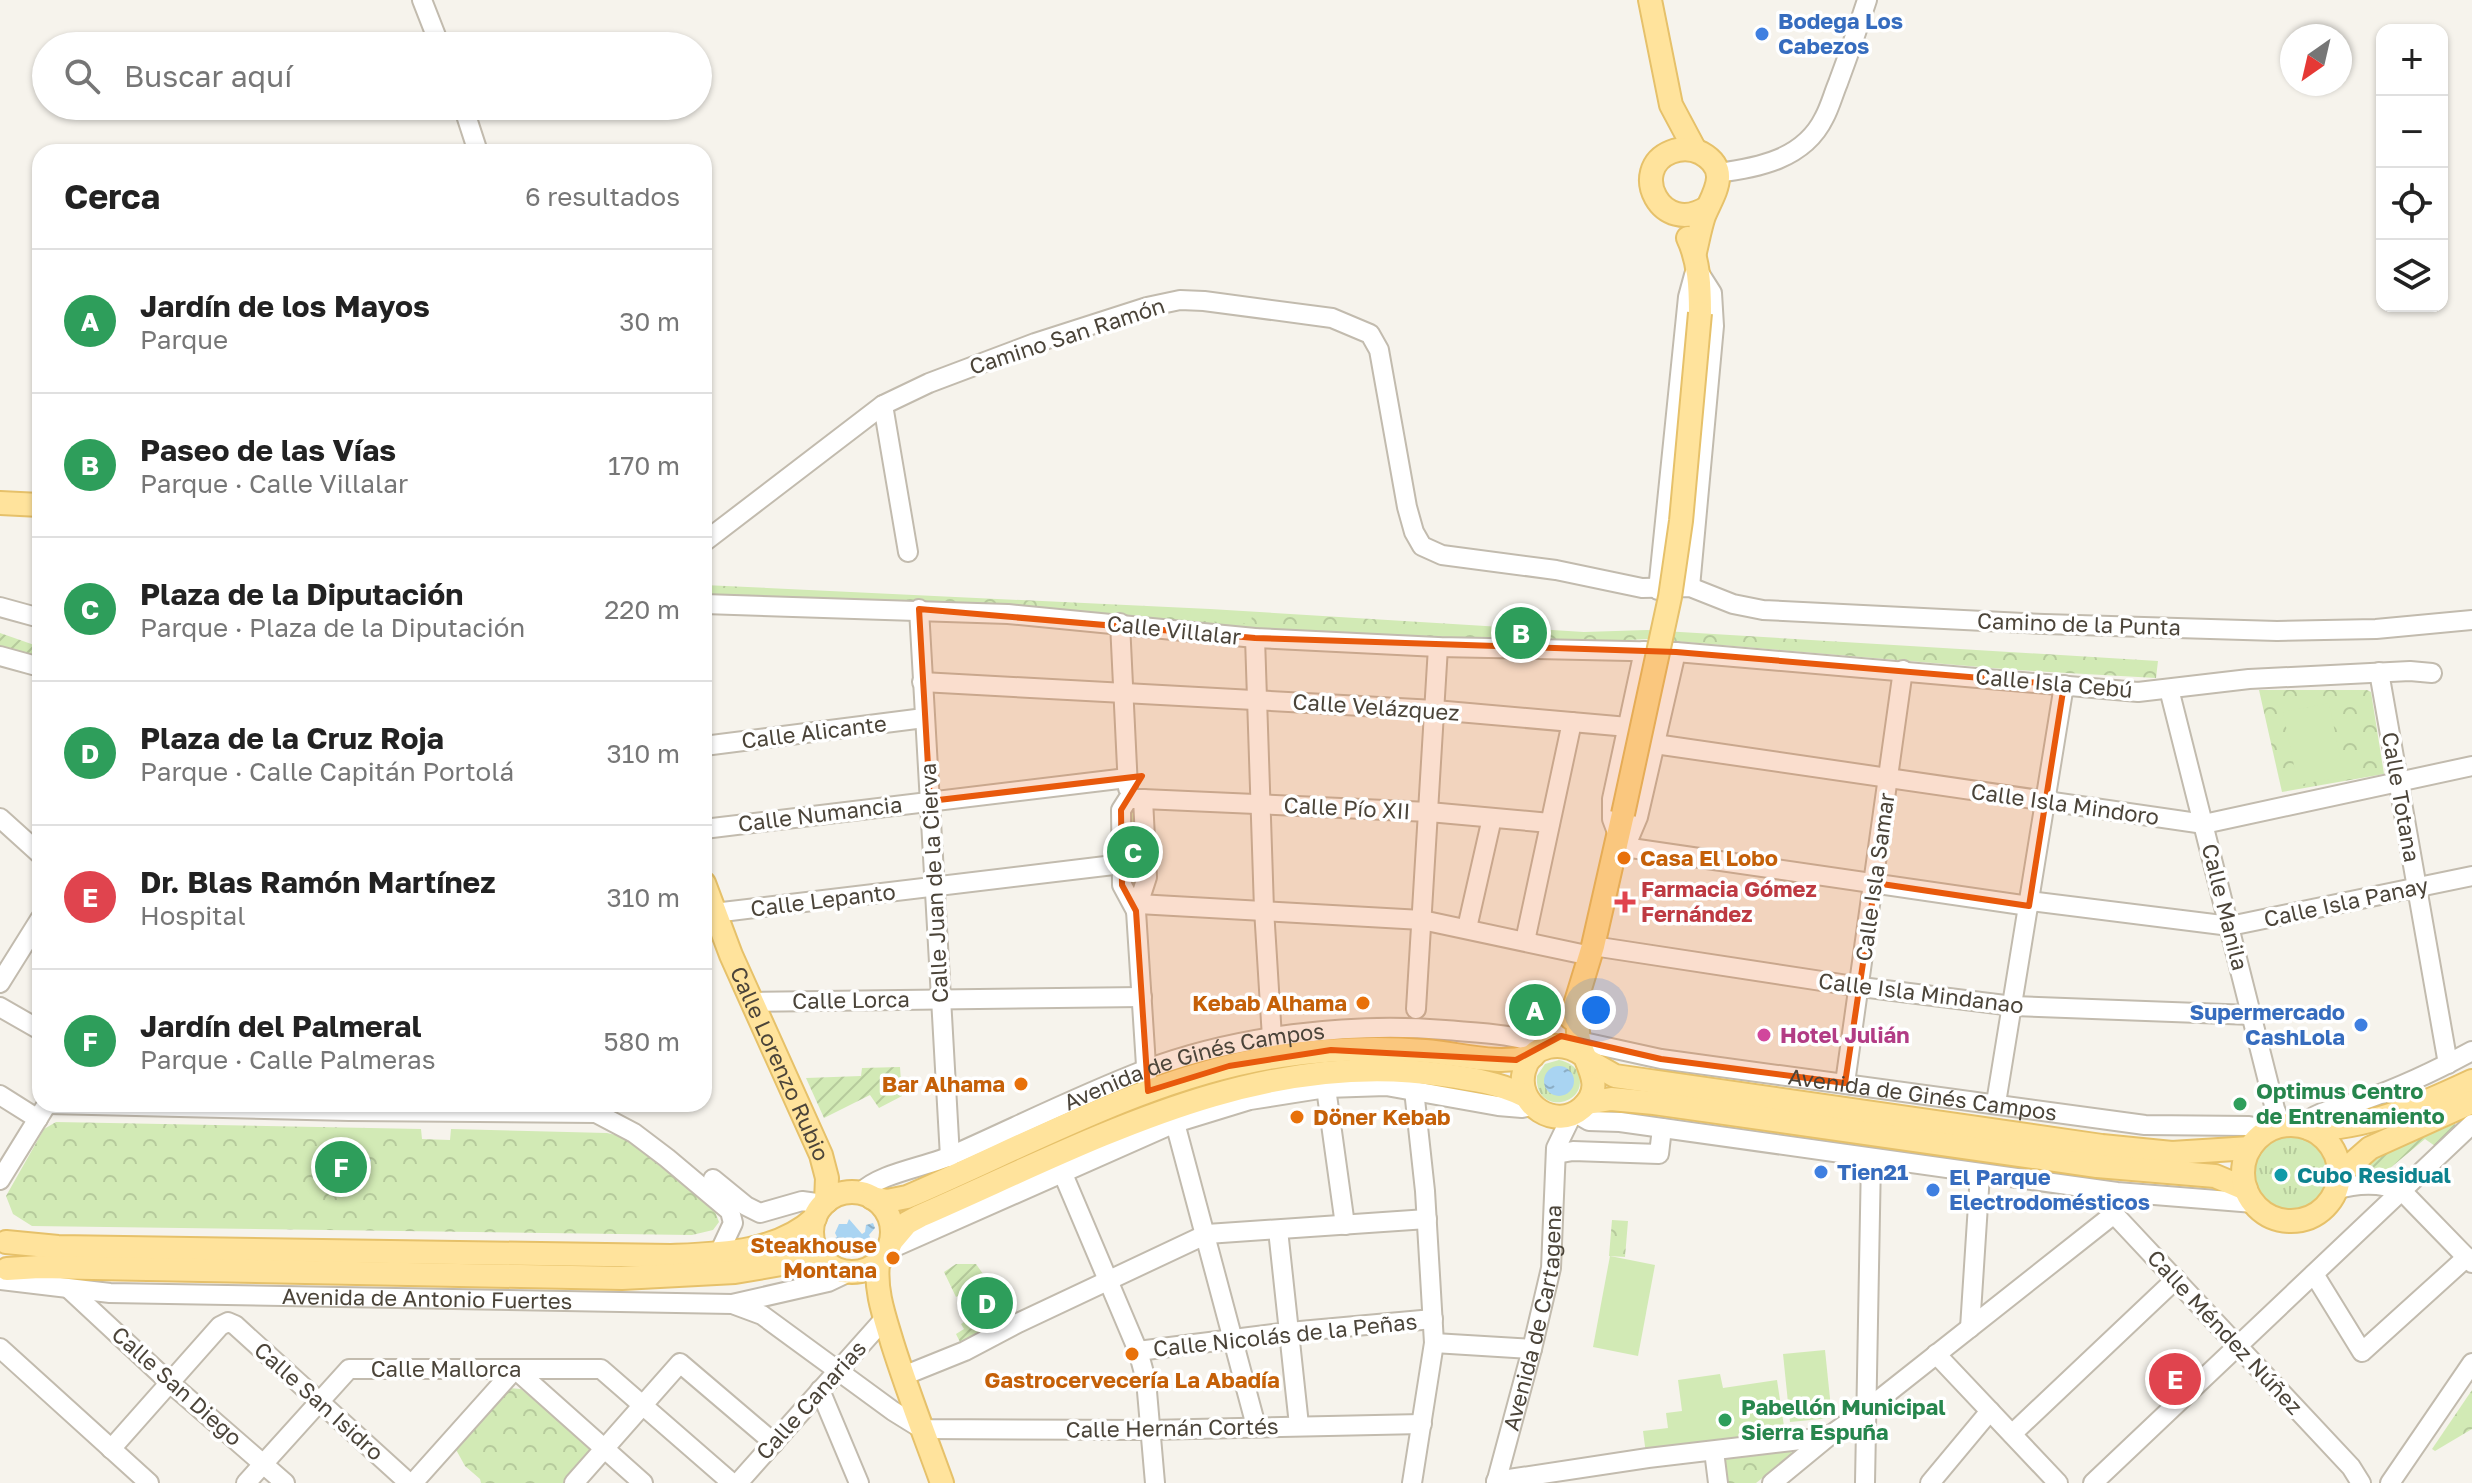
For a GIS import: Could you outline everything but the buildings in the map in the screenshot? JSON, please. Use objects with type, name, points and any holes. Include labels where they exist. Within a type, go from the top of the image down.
[{"type":"main road","points":[[1650,0],[1671,105],[1695,150],[1713,163],[1717,173],[1715,197],[1708,207],[1695,260]]},
{"type":"main road","points":[[1666,154],[1671,105]]},
{"type":"main road","points":[[1695,150],[1675,150],[1666,154],[1654,168],[1651,187],[1660,205],[1678,215],[1699,213],[1708,207]]},
{"type":"main road","points":[[1577,1003],[1583,1052],[1594,1082],[1578,1110],[1554,1117],[1532,1104],[1523,1075],[1570,1021],[1592,951],[1618,849],[1670,597],[1681,521],[1700,313],[1695,260],[1678,215]]},
{"type":"main road","points":[[0,503],[32,505]]},
{"type":"main road","name":"Calle Lorenzo Rubio","points":[[712,907],[821,1155],[827,1178],[822,1208]]},
{"type":"main road","points":[[1543,1050],[1568,1047],[1583,1052]]},
{"type":"main road","name":"Avenida de Ginés Campos","points":[[866,1196],[887,1201],[907,1197],[1147,1080],[1279,1056],[1331,1050],[1427,1051],[1498,1061],[1516,1060],[1543,1050]]},
{"type":"main road","name":"Avenida de Ginés Campos","points":[[1583,1052],[1615,1076],[2102,1146],[2172,1153],[2250,1148]]},
{"type":"main road","name":"Avenida de Ginés Campos","points":[[886,1251],[907,1223],[920,1216],[1137,1120],[1246,1085],[1341,1070],[1375,1068],[1414,1071],[1504,1086],[1532,1104]]},
{"type":"main road","name":"Avenida de Ginés Campos","points":[[2290,1128],[2357,1125],[2428,1101],[2472,1081]]},
{"type":"main road","name":"Avenida de Ginés Campos","points":[[1578,1110],[1611,1099],[1654,1103],[2097,1166],[2215,1176],[2250,1196]]},
{"type":"main road","points":[[2337,1183],[2334,1153],[2320,1135],[2290,1128],[2250,1148],[2244,1163],[2243,1179],[2250,1196],[2270,1216],[2297,1220],[2322,1209],[2337,1183],[2370,1148],[2472,1102]]},
{"type":"main road","points":[[821,1155],[834,1174],[882,1206],[889,1217],[892,1229],[877,1277],[882,1312],[942,1483]]},
{"type":"main road","points":[[866,1196],[848,1193],[822,1208],[813,1235],[815,1247],[827,1262],[857,1275],[882,1312]]},
{"type":"main road","name":"Avenida de Antonio Fuertes","points":[[3,1238],[46,1246],[671,1256],[719,1253],[783,1241],[822,1208]]},
{"type":"main road","points":[[2,1275],[10,1255],[3,1238]]},
{"type":"main road","points":[[849,1272],[867,1269],[886,1251]]},
{"type":"main road","name":"Avenida de Antonio Fuertes","points":[[2,1275],[39,1267],[622,1278],[735,1272],[793,1262],[827,1262]]},
{"type":"street","points":[[422,0],[435,32]]},
{"type":"street","points":[[1717,173],[1768,164],[1811,138],[1824,119],[1867,0]]},
{"type":"street","points":[[468,120],[475,144]]},
{"type":"street","points":[[1690,587],[1714,326],[1712,293],[1695,260]]},
{"type":"street","points":[[1658,590],[1688,297],[1695,260]]},
{"type":"street","name":"Camino San Ramón","points":[[712,536],[883,405],[929,383],[1035,343],[1147,307],[1180,300],[1332,318],[1370,334],[1379,350],[1407,507],[1414,532],[1422,546],[1442,555],[1556,570],[1658,590],[1690,587]]},
{"type":"street","points":[[883,405],[908,552]]},
{"type":"street","name":"Camino de la Punta","points":[[1690,587],[1733,604],[1763,610],[2044,624],[2277,631],[2376,629],[2472,620]]},
{"type":"street","name":"Calle Villalar","points":[[712,604],[919,609],[1120,623],[1255,638],[1438,647],[1676,652]]},
{"type":"street","points":[[0,607],[32,616]]},
{"type":"street","name":"Calle Juan de la Cierva","points":[[919,609],[950,1157]]},
{"type":"street","points":[[1120,623],[1127,778],[1136,799],[1147,877],[1137,908],[1147,1080]]},
{"type":"street","points":[[1255,638],[1264,909],[1272,1038]]},
{"type":"street","points":[[1416,1009],[1438,647]]},
{"type":"street","points":[[1618,849],[1612,799],[1644,651]]},
{"type":"street","points":[[1618,849],[1638,817],[1676,652]]},
{"type":"street","name":"Calle Isla Cebú","points":[[1676,652],[2138,692],[2249,679],[2379,672],[2432,673]]},
{"type":"street","points":[[0,656],[32,665]]},
{"type":"street","name":"Calle Isla Samar","points":[[1845,1083],[1861,987],[1903,670]]},
{"type":"street","name":"Calle Totana","points":[[2379,672],[2448,1064]]},
{"type":"street","points":[[922,682],[1124,691]]},
{"type":"street","points":[[1996,1103],[2064,685]]},
{"type":"street","name":"Calle Manila","points":[[2169,689],[2275,1109],[2290,1128]]},
{"type":"street","name":"Calle Velázquez","points":[[1124,691],[1435,710],[1628,727]]},
{"type":"street","name":"Calle Alicante","points":[[712,745],[924,718]]},
{"type":"street","points":[[1525,941],[1572,722]]},
{"type":"street","name":"Calle Isla Mindoro","points":[[1655,744],[2204,824],[2472,766]]},
{"type":"street","name":"Calle Numancia","points":[[712,828],[1127,778]]},
{"type":"street","points":[[1136,799],[1121,810],[1122,885],[1137,908]]},
{"type":"street","name":"Calle Pío XII","points":[[1136,799],[1429,812],[1550,823]]},
{"type":"street","points":[[0,818],[32,847]]},
{"type":"street","points":[[1467,928],[1492,818]]},
{"type":"street","name":"Calle Isla Panay","points":[[1618,849],[2030,904],[2230,926],[2472,876]]},
{"type":"street","name":"Calle Lepanto","points":[[714,913],[1122,864]]},
{"type":"street","name":"Calle Isla Mindanao","points":[[1137,908],[1264,909],[1422,920],[1592,951],[2013,1006],[2252,1015]]},
{"type":"street","points":[[0,983],[32,936]]},
{"type":"street","name":"Calle Lorca","points":[[752,1002],[1142,997]]},
{"type":"street","points":[[0,1007],[32,1025]]},
{"type":"street","name":"Avenida de Ginés Campos","points":[[866,1196],[867,1187],[879,1181],[950,1157],[1147,1080],[1219,1048],[1272,1038],[1415,1027],[1516,1037],[1543,1050]]},
{"type":"street","points":[[2290,1128],[2313,1115],[2364,1100],[2472,1051]]},
{"type":"street","name":"Avenida de Ginés Campos","points":[[1583,1052],[1661,1059],[2145,1125],[2290,1128]]},
{"type":"street","name":"Avenida de Ginés Campos","points":[[886,1251],[1175,1123],[1250,1100],[1326,1088],[1386,1086],[1498,1106],[1522,1108],[1532,1104]]},
{"type":"street","points":[[1326,1088],[1345,1225]]},
{"type":"street","points":[[1412,1483],[1434,1343],[1427,1219],[1414,1090]]},
{"type":"street","points":[[0,1095],[32,1105]]},
{"type":"street","name":"Avenida de Cartagena","points":[[1532,1104],[1556,1151]]},
{"type":"street","points":[[1578,1110],[1589,1121],[1662,1128],[2117,1192],[2250,1196]]},
{"type":"street","name":"Avenida de Cartagena","points":[[1496,1482],[1551,1268],[1556,1151],[1578,1110]]},
{"type":"street","points":[[0,1180],[42,1112]]},
{"type":"street","points":[[601,1112],[667,1158],[730,1211],[733,1223],[719,1253]]},
{"type":"street","points":[[618,1112],[641,1124],[746,1206],[760,1213],[802,1201],[822,1208]]},
{"type":"street","points":[[1175,1123],[1256,1426]]},
{"type":"street","points":[[2093,1483],[2472,1124]]},
{"type":"street","points":[[1556,1151],[1659,1154],[1662,1128]]},
{"type":"street","points":[[1865,1483],[1871,1159]]},
{"type":"street","points":[[1063,1174],[1138,1351],[1146,1380],[1155,1483]]},
{"type":"street","points":[[1970,1328],[1980,1174]]},
{"type":"street","points":[[2314,1274],[2362,1352],[2469,1260],[2402,1191],[2376,1184],[2337,1183]]},
{"type":"street","points":[[1772,1483],[2114,1214],[2117,1192]]},
{"type":"street","name":"Calle Méndez Núñez","points":[[2114,1214],[2239,1344],[2357,1479],[2376,1483]]},
{"type":"street","points":[[903,1376],[965,1351],[1207,1234],[1427,1219]]},
{"type":"street","points":[[1278,1230],[1299,1425]]},
{"type":"street","name":"Avenida de Antonio Fuertes","points":[[2,1275],[69,1289],[110,1293],[732,1304],[828,1282],[849,1272]]},
{"type":"street","points":[[2012,1434],[2176,1279]]},
{"type":"street","name":"Calle San Diego","points":[[69,1289],[285,1483]]},
{"type":"street","points":[[732,1304],[762,1315],[922,1429]]},
{"type":"street","name":"Calle Canarias","points":[[735,1483],[820,1390],[882,1312]]},
{"type":"street","name":"Calle Nicolás de la Peñas","points":[[1138,1351],[1289,1332],[1433,1319]]},
{"type":"street","name":"Calle San Isidro","points":[[169,1382],[220,1326],[228,1322],[411,1483]]},
{"type":"street","points":[[1434,1343],[1532,1349]]},
{"type":"street","points":[[0,1348],[149,1483]]},
{"type":"street","points":[[1936,1354],[2058,1483]]},
{"type":"street","points":[[574,1483],[680,1363],[774,1443]]},
{"type":"street","points":[[2390,1483],[2472,1363]]},
{"type":"street","name":"Calle Mallorca","points":[[246,1483],[349,1369],[601,1369],[643,1406]]},
{"type":"street","points":[[411,1483],[515,1369],[643,1483]]},
{"type":"street","points":[[111,1449],[169,1382]]},
{"type":"street","points":[[820,1390],[859,1483]]},
{"type":"street","points":[[643,1406],[735,1483]]},
{"type":"street","points":[[1930,1483],[1990,1411]]},
{"type":"street","name":"Calle Hernán Cortés","points":[[922,1429],[1149,1430],[1422,1424]]},
{"type":"street","points":[[1496,1482],[1648,1458],[1829,1436]]},
{"type":"street","points":[[1714,1451],[1718,1483]]},
{"type":"highlighted area","points":[[919,609],[1255,638],[1676,652],[2064,685],[2029,906],[1875,883],[1845,1083],[1661,1059],[1561,1036],[1516,1060],[1331,1050],[1229,1066],[1148,1091],[1136,911],[1122,885],[1121,810],[1142,776],[930,801]]},
{"type":"green space","points":[[712,585],[1210,609],[1584,632],[1647,630],[2158,661],[2156,678],[2016,670],[1649,639],[1588,642],[1365,635],[712,596]]},
{"type":"green space","points":[[1191,610],[1252,614],[1251,624],[1190,620]]},
{"type":"green space","points":[[0,633],[32,644],[32,656],[0,649]]},
{"type":"green space","points":[[2259,690],[2371,692],[2384,774],[2282,792]]},
{"type":"green space","points":[[2329,703],[2344,776],[2298,785],[2283,712]]},
{"type":"green space","points":[[1130,809],[1138,816],[1140,887],[1137,889],[1130,888],[1126,816]]},
{"type":"green space","points":[[1513,989],[1565,1001],[1549,1027],[1508,1021]]},
{"type":"green space","points":[[1559,1060],[1576,1069],[1580,1086],[1576,1094],[1560,1102],[1544,1097],[1538,1089],[1537,1076],[1545,1064]]},
{"type":"green space","points":[[900,1067],[902,1096],[879,1108],[870,1095],[824,1118],[806,1078],[861,1076],[862,1068]]},
{"type":"green space","points":[[56,1122],[421,1129],[422,1139],[450,1140],[451,1129],[607,1133],[631,1143],[714,1209],[719,1222],[713,1230],[692,1235],[32,1226],[13,1214],[6,1196],[44,1129]]},
{"type":"green space","points":[[2454,1124],[2435,1146],[2425,1139],[2389,1169],[2364,1171],[2364,1167],[2375,1158]]},
{"type":"green space","points":[[2291,1135],[2305,1138],[2317,1146],[2325,1158],[2328,1172],[2325,1186],[2317,1198],[2305,1206],[2291,1209],[2277,1206],[2265,1198],[2257,1186],[2254,1172],[2257,1158],[2265,1146],[2277,1138]]},
{"type":"green space","points":[[1612,1220],[1628,1221],[1625,1257],[1609,1256]]},
{"type":"green space","points":[[1610,1256],[1655,1265],[1638,1356],[1593,1347]]},
{"type":"green space","points":[[956,1264],[976,1264],[988,1281],[996,1284],[1016,1320],[962,1346],[956,1334],[964,1329],[961,1324],[967,1320],[964,1314],[970,1309],[962,1294],[956,1297],[944,1272]]},
{"type":"green space","points":[[1825,1350],[1832,1418],[1790,1422],[1783,1354]]},
{"type":"green space","name":"Pabellón Municipal Sierra Espuña","points":[[1720,1374],[1723,1388],[1777,1380],[1785,1433],[1646,1454],[1643,1431],[1668,1428],[1666,1413],[1682,1411],[1678,1380]]},
{"type":"green space","points":[[509,1388],[521,1389],[592,1450],[565,1483],[481,1483],[465,1466],[454,1446]]},
{"type":"green space","points":[[2472,1390],[2472,1429],[2435,1451],[2432,1449]]},
{"type":"green space","points":[[1789,1449],[1791,1456],[1756,1483],[1727,1483],[1723,1458]]},
{"type":"water","points":[[1559,1066],[1570,1070],[1574,1081],[1570,1092],[1559,1096],[1548,1092],[1544,1081],[1548,1070]]},
{"type":"water","points":[[366,1152],[371,1161],[359,1166],[321,1168],[324,1158],[351,1159]]},
{"type":"water","points":[[849,1219],[862,1234],[866,1225],[873,1223],[875,1228],[869,1235],[871,1239],[867,1245],[859,1245],[859,1249],[851,1250],[841,1243],[837,1248],[831,1240],[837,1237],[835,1233],[839,1224],[847,1224]]},
{"type":"place","name":"Bodega Los Cabezos","points":[[1762,34]]},
{"type":"place","name":"Paseo de las Vías","points":[[1521,633]]},
{"type":"place","name":"Plaza de la Diputación","points":[[1133,852]]},
{"type":"place","name":"Casa El Lobo","points":[[1624,858]]},
{"type":"place","name":"Farmacia Gómez Fernández","points":[[1625,902]]},
{"type":"place","name":"Kebab Alhama","points":[[1363,1003]]},
{"type":"place","name":"Jardín de los Mayos","points":[[1535,1010]]},
{"type":"place","name":"Supermercado CashLola","points":[[2361,1025]]},
{"type":"place","name":"Hotel Julián","points":[[1764,1035]]},
{"type":"place","name":"Bar Alhama","points":[[1021,1084]]},
{"type":"place","name":"Optimus Centro de Entrenamiento","points":[[2240,1104]]},
{"type":"place","name":"Döner Kebab","points":[[1297,1117]]},
{"type":"place","name":"Jardín del Palmeral","points":[[341,1167]]},
{"type":"place","name":"Tien21","points":[[1821,1172]]},
{"type":"place","name":"Cubo Residual","points":[[2281,1175]]},
{"type":"place","name":"El Parque Electrodomésticos","points":[[1933,1190]]},
{"type":"place","name":"Steakhouse Montana","points":[[893,1258]]},
{"type":"place","name":"Plaza de la Cruz Roja","points":[[987,1303]]},
{"type":"place","name":"Gastrocervecería La Abadía","points":[[1132,1354]]},
{"type":"place","name":"Dr. Blas Ramón Martínez","points":[[2175,1379]]},
{"type":"place","name":"Pabellón Municipal Sierra Espuña","points":[[1725,1420]]}]
